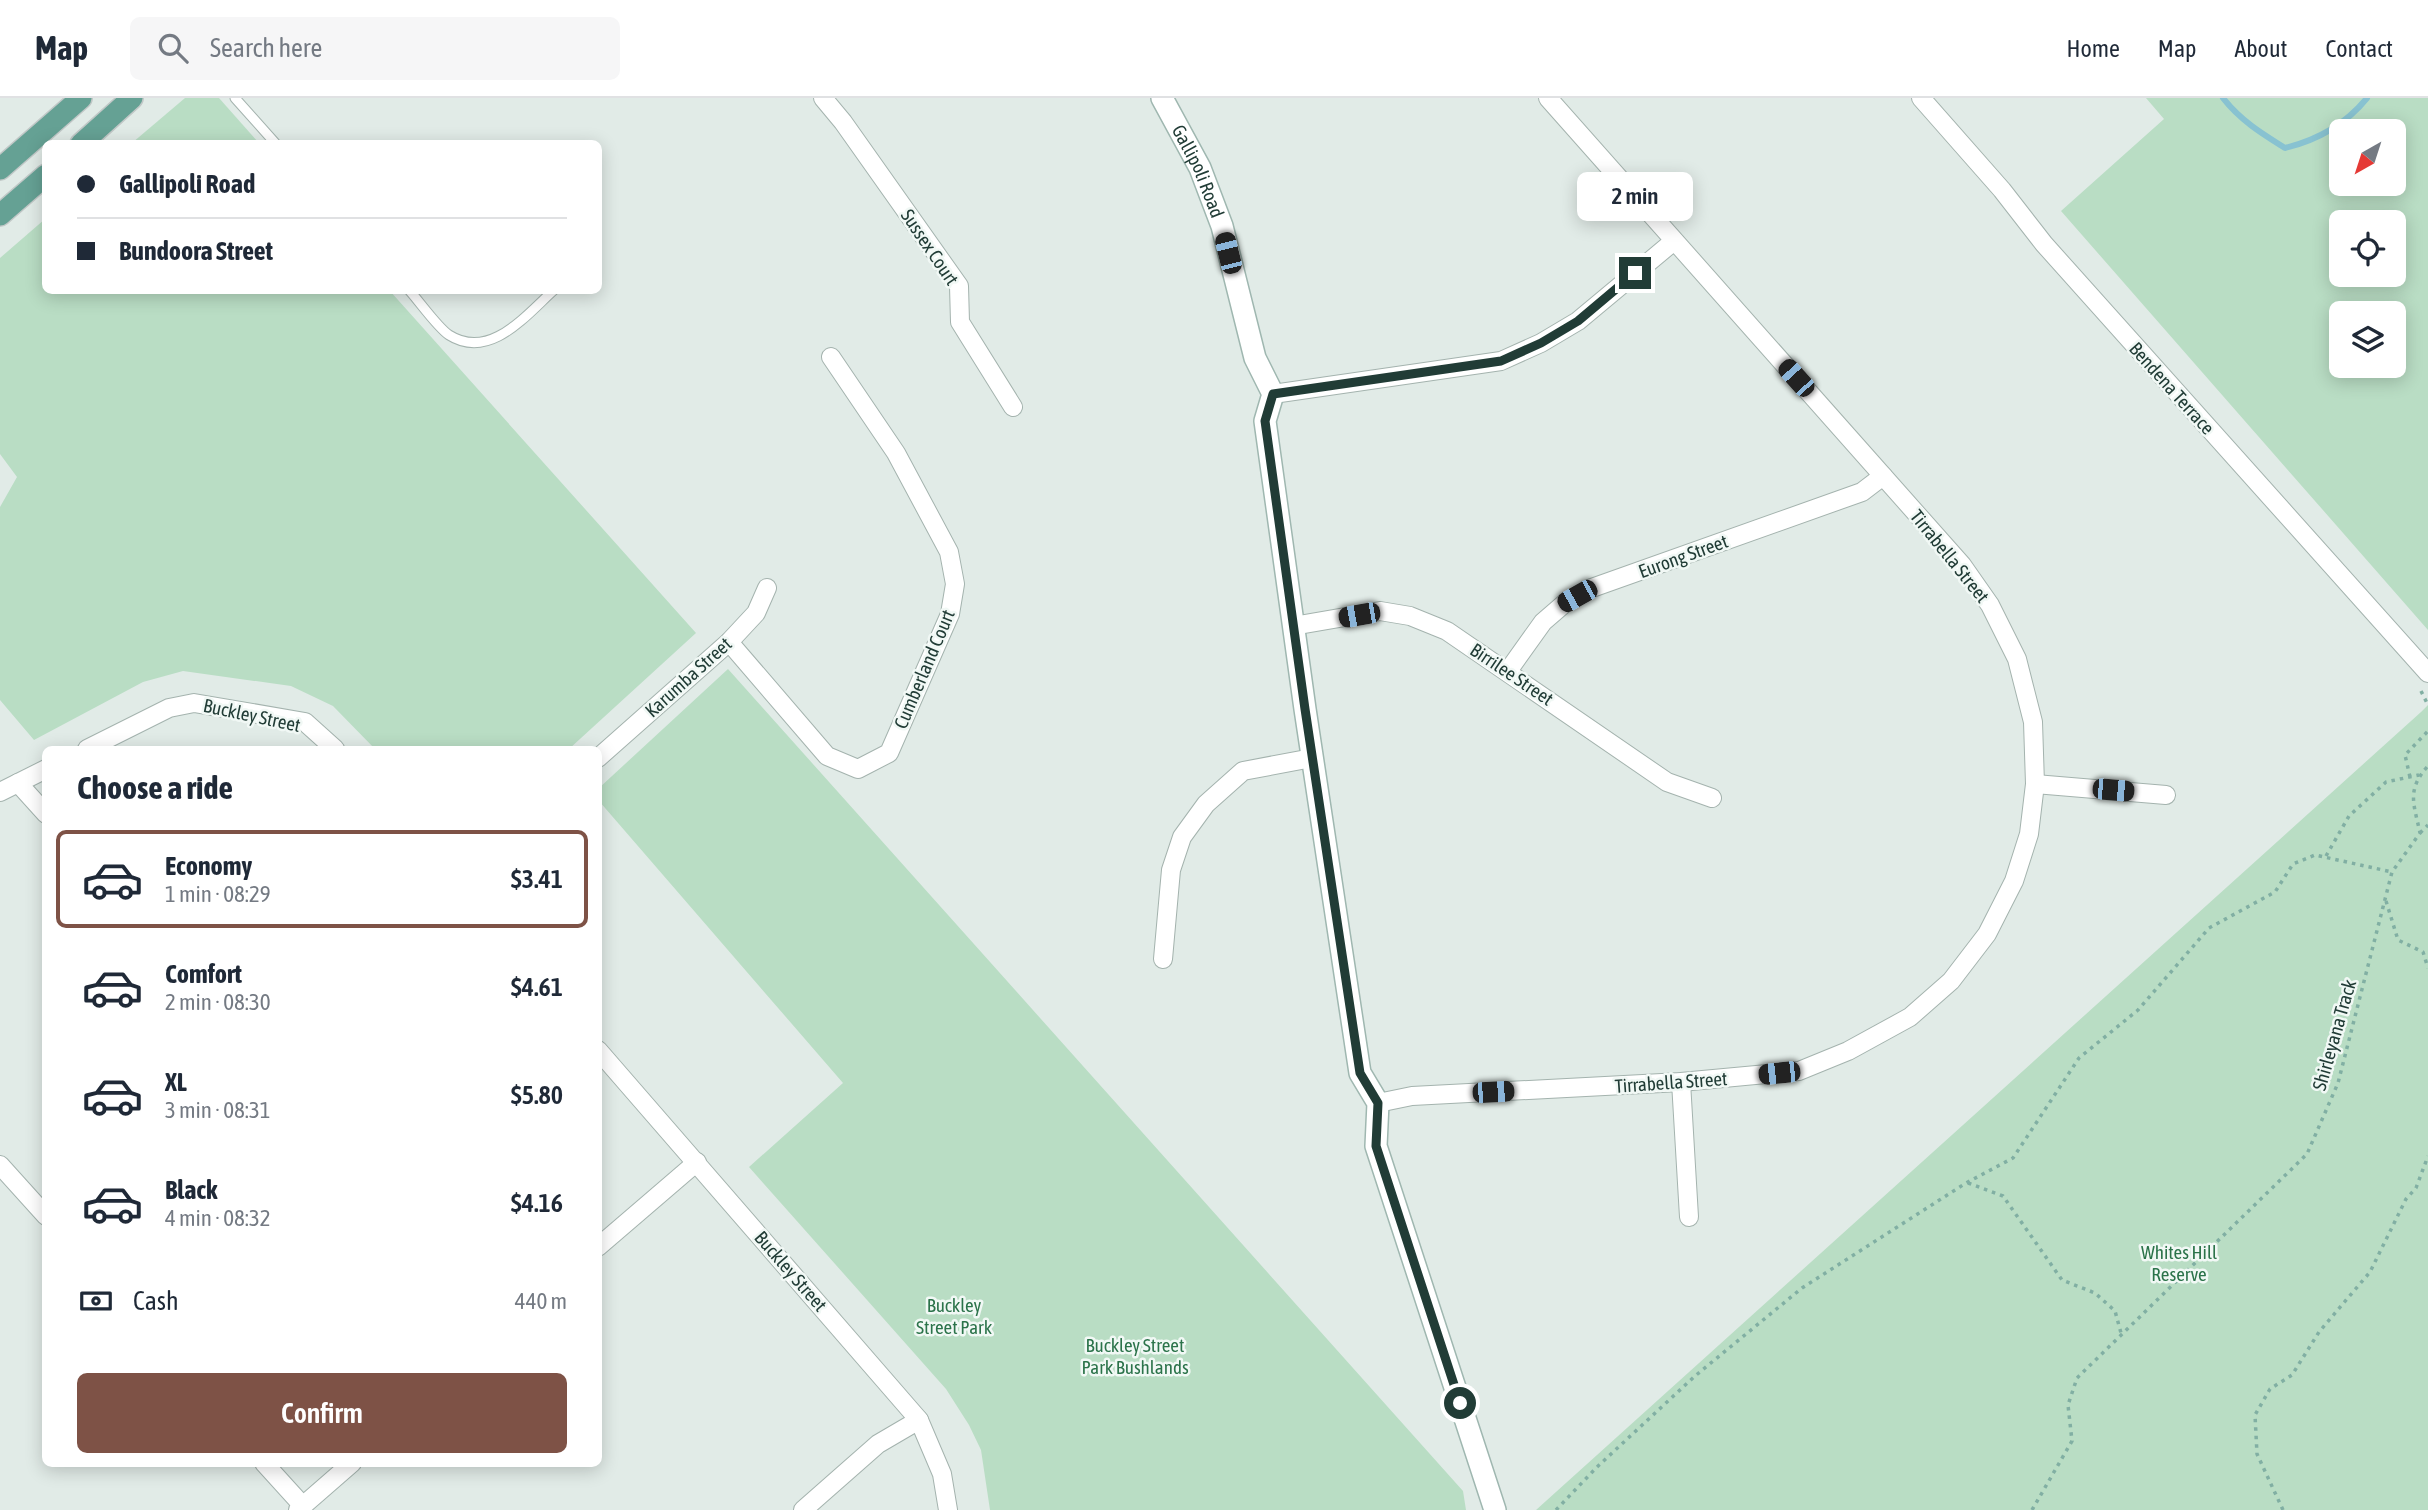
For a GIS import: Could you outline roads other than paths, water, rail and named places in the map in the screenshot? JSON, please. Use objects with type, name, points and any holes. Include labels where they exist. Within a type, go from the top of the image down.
[{"type":"main road","points":[[0,169],[81,98]]},
{"type":"main road","points":[[85,140],[132,98]]},
{"type":"main road","points":[[0,215],[42,178]]},
{"type":"street","name":"Sussex Court","points":[[823,98],[843,122],[959,286],[960,322],[1013,407]]},
{"type":"street","name":"Gallipoli Road","points":[[1162,98],[1200,168],[1222,226],[1255,358],[1273,394]]},
{"type":"street","name":"Tirrabella Street","points":[[1378,1103],[1412,1096],[1681,1083],[1799,1071],[1848,1051],[1910,1017],[1951,981],[1987,934],[2014,881],[2029,834],[2035,784],[2033,722],[2018,659],[1990,605],[1962,565],[1548,98]]},
{"type":"street","name":"Bendena Terrace","points":[[1921,98],[2002,190],[2043,244],[2423,680]]},
{"type":"street","points":[[1495,1510],[1376,1146],[1378,1103],[1360,1073],[1265,421],[1273,394],[1501,361],[1541,343],[1578,321],[1674,241]]},
{"type":"street","name":"Cumberland Court","points":[[729,642],[827,756],[858,769],[889,753],[950,614],[956,584],[949,552],[896,453],[831,357]]},
{"type":"street","name":"Eurong Street","points":[[1508,671],[1542,622],[1565,603],[1589,589],[1862,492],[1882,476]]},
{"type":"street","name":"Karumba Street","points":[[602,754],[729,642],[756,613],[767,588]]},
{"type":"street","name":"Birrilee Street","points":[[1293,626],[1380,611],[1410,615],[1447,631],[1667,782],[1712,798]]},
{"type":"street","name":"Buckley Street","points":[[93,746],[169,709],[194,703],[305,722],[332,746]]},
{"type":"street","points":[[1163,959],[1171,870],[1182,837],[1206,804],[1243,771],[1312,758]]},
{"type":"street","points":[[0,792],[42,771]]},
{"type":"street","points":[[18,783],[42,810]]},
{"type":"street","points":[[2035,784],[2166,795]]},
{"type":"street","name":"Buckley Street","points":[[602,1055],[919,1420],[942,1474],[948,1510]]},
{"type":"street","points":[[1681,1083],[1689,1217]]},
{"type":"street","points":[[602,1244],[696,1162]]},
{"type":"street","points":[[0,1165],[42,1212]]},
{"type":"street","points":[[803,1510],[878,1444],[919,1420]]},
{"type":"street","points":[[267,1467],[300,1508],[347,1467]]},
{"type":"lane","points":[[235,98],[272,140]]},
{"type":"lane","points":[[413,294],[449,335],[478,344],[502,336],[549,294]]},
{"type":"waterway","points":[[2223,98],[2244,120],[2285,148],[2330,130],[2350,116],[2367,98]]},
{"type":"park label","name":"Whites Hill Reserve","points":[[2179,1263]]},
{"type":"park label","name":"Buckley Street Park","points":[[954,1316]]},
{"type":"park label","name":"Buckley Street Park Bushlands","points":[[1135,1356]]}]
